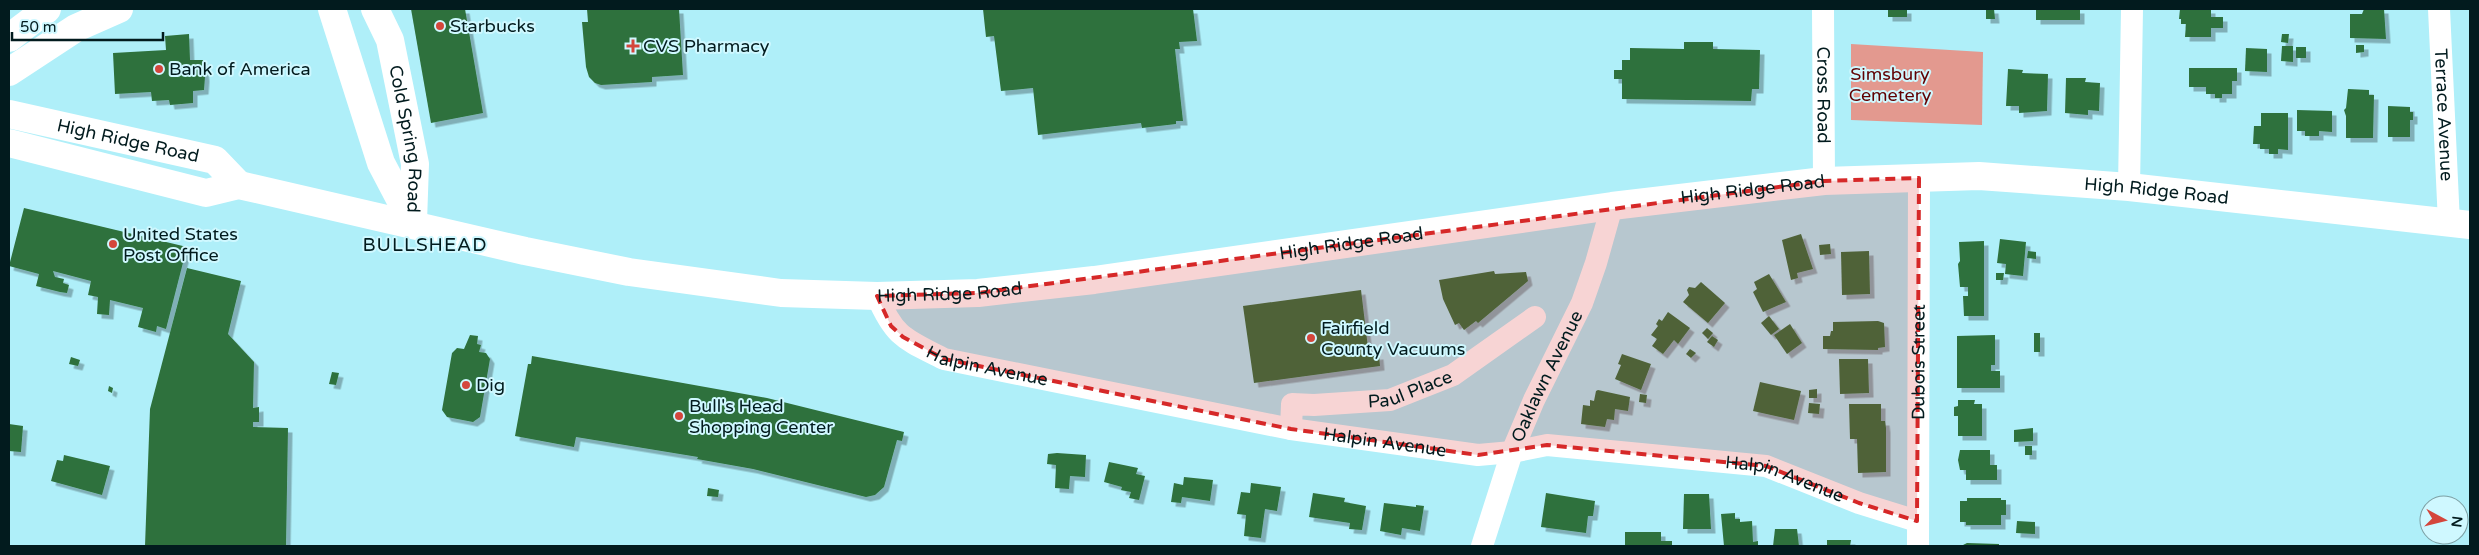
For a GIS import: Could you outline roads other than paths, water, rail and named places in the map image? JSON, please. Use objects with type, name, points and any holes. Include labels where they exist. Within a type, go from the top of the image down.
[{"type":"main road","points":[[9,38],[47,9]]},
{"type":"main road","points":[[9,72],[76,28],[119,9]]},
{"type":"main road","name":"Cold Spring Road","points":[[332,9],[381,163],[413,224]]},
{"type":"main road","name":"Cold Spring Road","points":[[375,9],[390,40],[415,164],[413,224]]},
{"type":"main road","name":"High Ridge Road","points":[[9,114],[215,160],[239,185]]},
{"type":"main road","name":"High Ridge Road","points":[[9,143],[206,193],[239,185],[525,251],[629,272],[781,294],[876,296],[978,293],[1094,280],[1612,206],[1824,181],[1979,176],[2129,187],[2460,224]]},
{"type":"main road","name":"High Ridge Road","points":[[9,153],[52,155]]},
{"type":"street","name":"Cross Road","points":[[1823,9],[1824,181]]},
{"type":"street","points":[[2129,187],[2132,9]]},
{"type":"street","name":"Terrace Avenue","points":[[2439,9],[2460,224]]},
{"type":"street","name":"Dubois Street","points":[[1918,546],[1919,178]]},
{"type":"street","name":"Oaklawn Avenue","points":[[1482,546],[1512,452],[1534,400],[1582,303],[1596,263],[1612,206]]},
{"type":"street","name":"Halpin Avenue","points":[[876,296],[891,326],[903,337],[944,359],[1291,429],[1478,455],[1512,452],[1547,445],[1766,466],[1859,503],[1917,521]]},
{"type":"street","name":"Paul Place","points":[[1291,429],[1292,404],[1314,405],[1390,400],[1453,375],[1535,317]]},
{"type":"place","name":"Starbucks","points":[[440,26]]},
{"type":"place","name":"CVS Pharmacy","points":[[633,46]]},
{"type":"place","name":"Bank of America","points":[[159,69]]},
{"type":"place","name":"United States Post Office","points":[[113,244]]},
{"type":"place","name":"Fairfield County Vacuums","points":[[1311,338]]},
{"type":"place","name":"Dig","points":[[466,385]]},
{"type":"place","name":"Bull's Head Shopping Center","points":[[679,416]]},
{"type":"district","name":"BULLSHEAD","points":[[425,244]]},
{"type":"park label","name":"Simsbury Cemetery","points":[[1890,84]]}]
